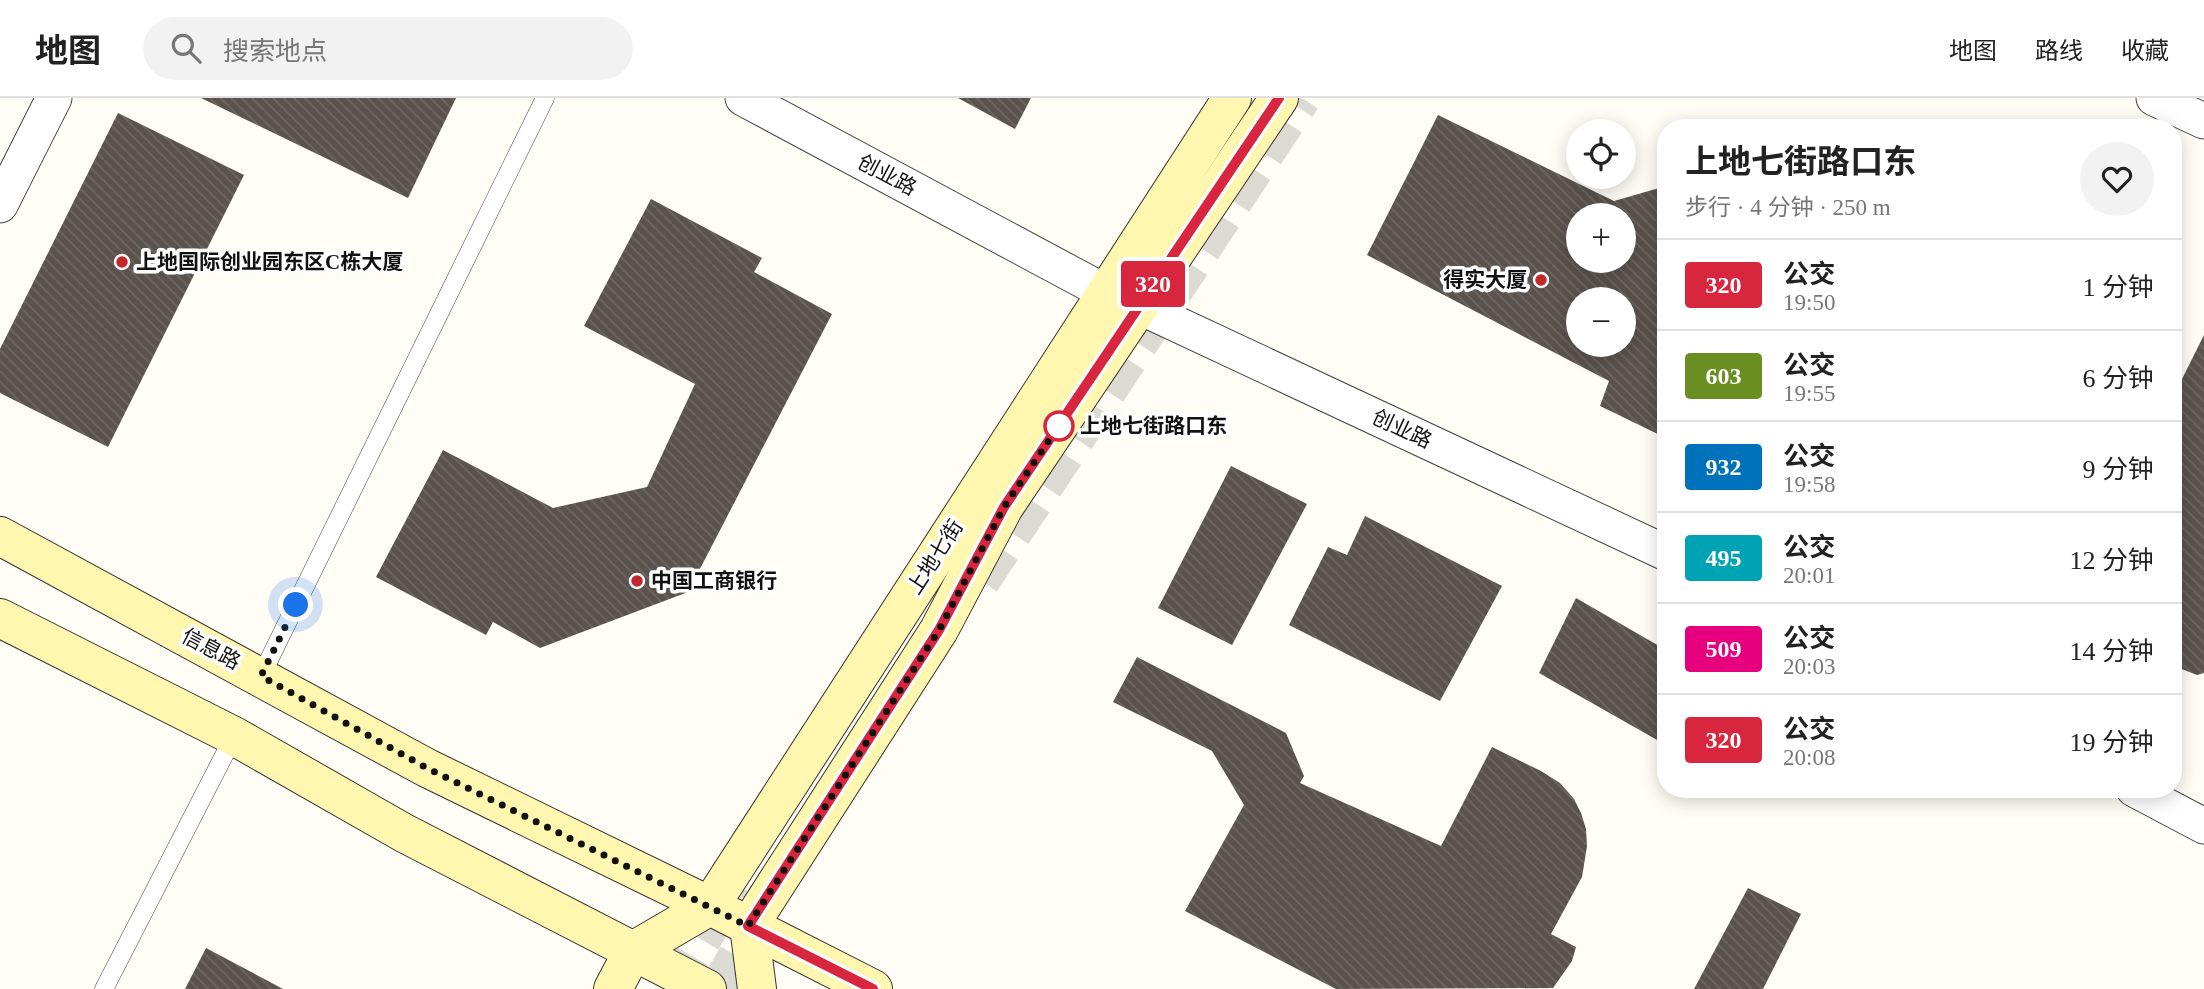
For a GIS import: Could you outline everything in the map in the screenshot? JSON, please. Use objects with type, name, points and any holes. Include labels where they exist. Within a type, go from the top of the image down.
[{"type":"main road","name":"上地七街","points":[[748,926],[939,630],[1004,507],[1232,98]]},
{"type":"main road","name":"上地七街","points":[[633,951],[710,906],[1122,299],[1279,98]]},
{"type":"main road","name":"信息路","points":[[0,536],[427,768],[873,989]]},
{"type":"main road","points":[[0,618],[234,736],[404,833],[707,989]]},
{"type":"main road","points":[[748,926],[757,989]]},
{"type":"main road","points":[[613,989],[633,951]]},
{"type":"street","points":[[0,205],[54,98]]},
{"type":"street","name":"创业路","points":[[743,98],[1122,299],[1657,549]]},
{"type":"street","points":[[2154,98],[2204,121]]},
{"type":"street","points":[[2151,798],[2204,826]]},
{"type":"lane","points":[[261,676],[545,98]]},
{"type":"lane","points":[[104,989],[234,736]]},
{"type":"building","points":[[201,98],[456,98],[408,198]]},
{"type":"building","points":[[958,98],[1031,98],[1015,129]]},
{"type":"building","name":"上地国际创业园东区C栋大厦","points":[[118,113],[244,175],[108,447],[0,393],[0,349]]},
{"type":"building","name":"得实大厦","points":[[1438,115],[1566,178],[1566,189],[1589,189],[1614,201],[1657,189],[1657,434],[1600,406],[1609,381],[1367,255]]},
{"type":"building","points":[[651,199],[762,258],[754,272],[832,314],[688,592],[540,648],[493,622],[486,635],[376,577],[443,450],[553,508],[647,487],[695,384],[584,326]]},
{"type":"building","points":[[2204,335],[2204,673],[2197,675],[2182,669],[2182,379]]},
{"type":"building","points":[[1231,466],[1307,504],[1232,645],[1158,608]]},
{"type":"building","points":[[1365,516],[1502,586],[1440,701],[1289,625],[1328,547],[1347,555]]},
{"type":"building","points":[[1576,598],[1657,645],[1657,740],[1539,673]]},
{"type":"building","points":[[1137,657],[1286,733],[1304,776],[1300,783],[1441,846],[1492,747],[1560,783],[1574,799],[1581,813],[1587,846],[1582,877],[1551,934],[1576,947],[1572,961],[1553,988],[1336,989],[1185,911],[1244,805],[1212,751],[1113,702]]},
{"type":"building","points":[[1748,888],[1801,914],[1763,989],[1694,989]]},
{"type":"building","points":[[206,948],[283,989],[185,989]]},
{"type":"tunnel","points":[[981,581],[1302,98]]},
{"type":"tunnel","points":[[673,989],[735,884]]},
{"type":"tunnel","points":[[718,989],[761,915]]},
{"type":"bus line","name":"320","points":[[873,989],[748,926],[939,630],[1004,507],[1279,98]]},
{"type":"place","name":"上地国际创业园东区C栋大厦","points":[[122,262]]},
{"type":"place","name":"得实大厦","points":[[1541,280]]},
{"type":"place","name":"上地七街路口东","points":[[1059,426]]},
{"type":"place","name":"中国工商银行","points":[[637,581]]},
{"type":"route","points":[[296,605],[261,676],[427,768],[748,926],[939,630],[1004,507],[1060,424],[1059,426]]}]
